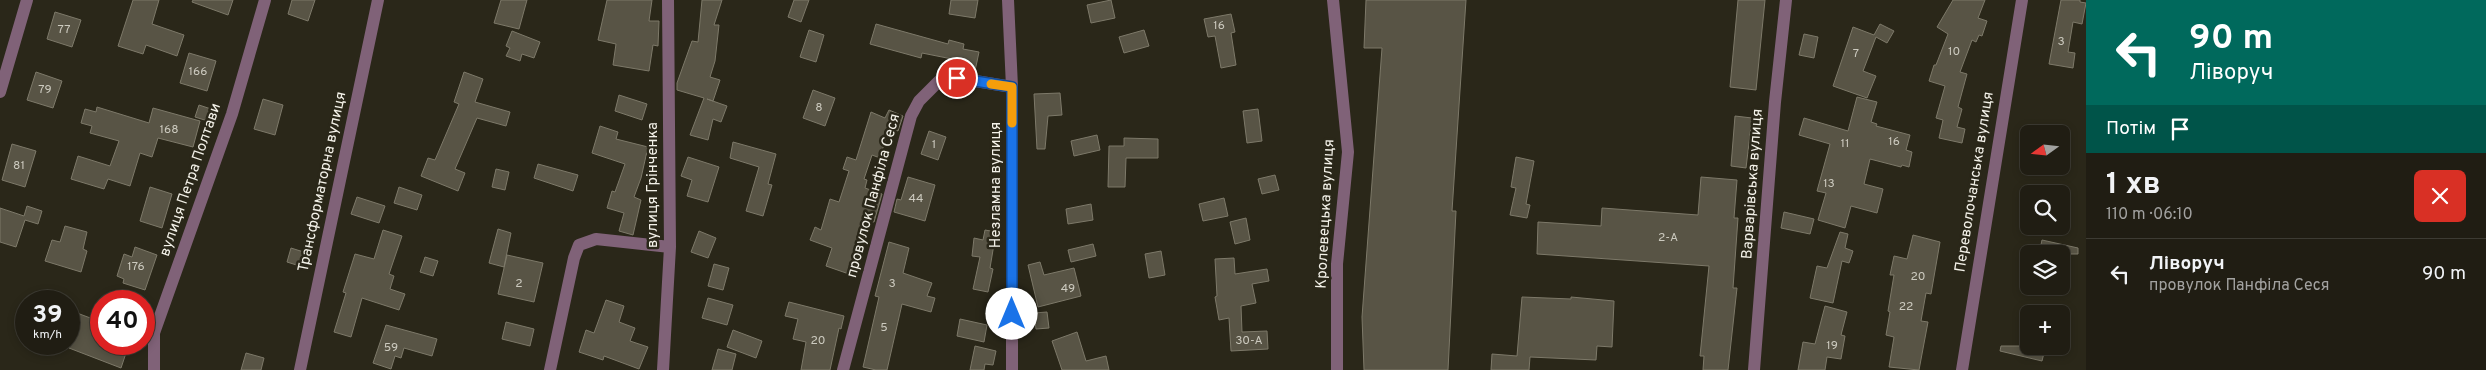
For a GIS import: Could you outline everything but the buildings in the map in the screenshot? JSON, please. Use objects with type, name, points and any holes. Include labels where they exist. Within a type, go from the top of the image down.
[{"type":"street","points":[[0,92],[27,0]]},
{"type":"street","name":"вулиця Петра Полтави","points":[[154,370],[154,333],[232,114],[265,0]]},
{"type":"street","name":"Трансформаторна вулиця","points":[[300,370],[378,0]]},
{"type":"street","name":"вулиця Грінченка","points":[[663,370],[670,247],[668,0]]},
{"type":"street","name":"Незламна вулиця","points":[[1008,0],[1012,87],[1012,370]]},
{"type":"street","name":"Кролевецька вулиця","points":[[1334,0],[1348,152],[1337,264],[1337,370]]},
{"type":"street","name":"Варварівська вулиця","points":[[1754,370],[1775,102],[1786,0]]},
{"type":"street","name":"Переволочанська вулиця","points":[[1962,370],[2022,0]]},
{"type":"street","name":"провулок Панфіла Сеся","points":[[843,370],[911,116],[919,101],[942,78],[957,78],[1012,87]]},
{"type":"street","points":[[550,370],[574,258],[579,245],[596,239],[670,247]]},
{"type":"slow traffic","points":[[991,84],[1012,87],[1012,123]]},
{"type":"route","points":[[957,78],[1012,87],[1012,314]]}]
